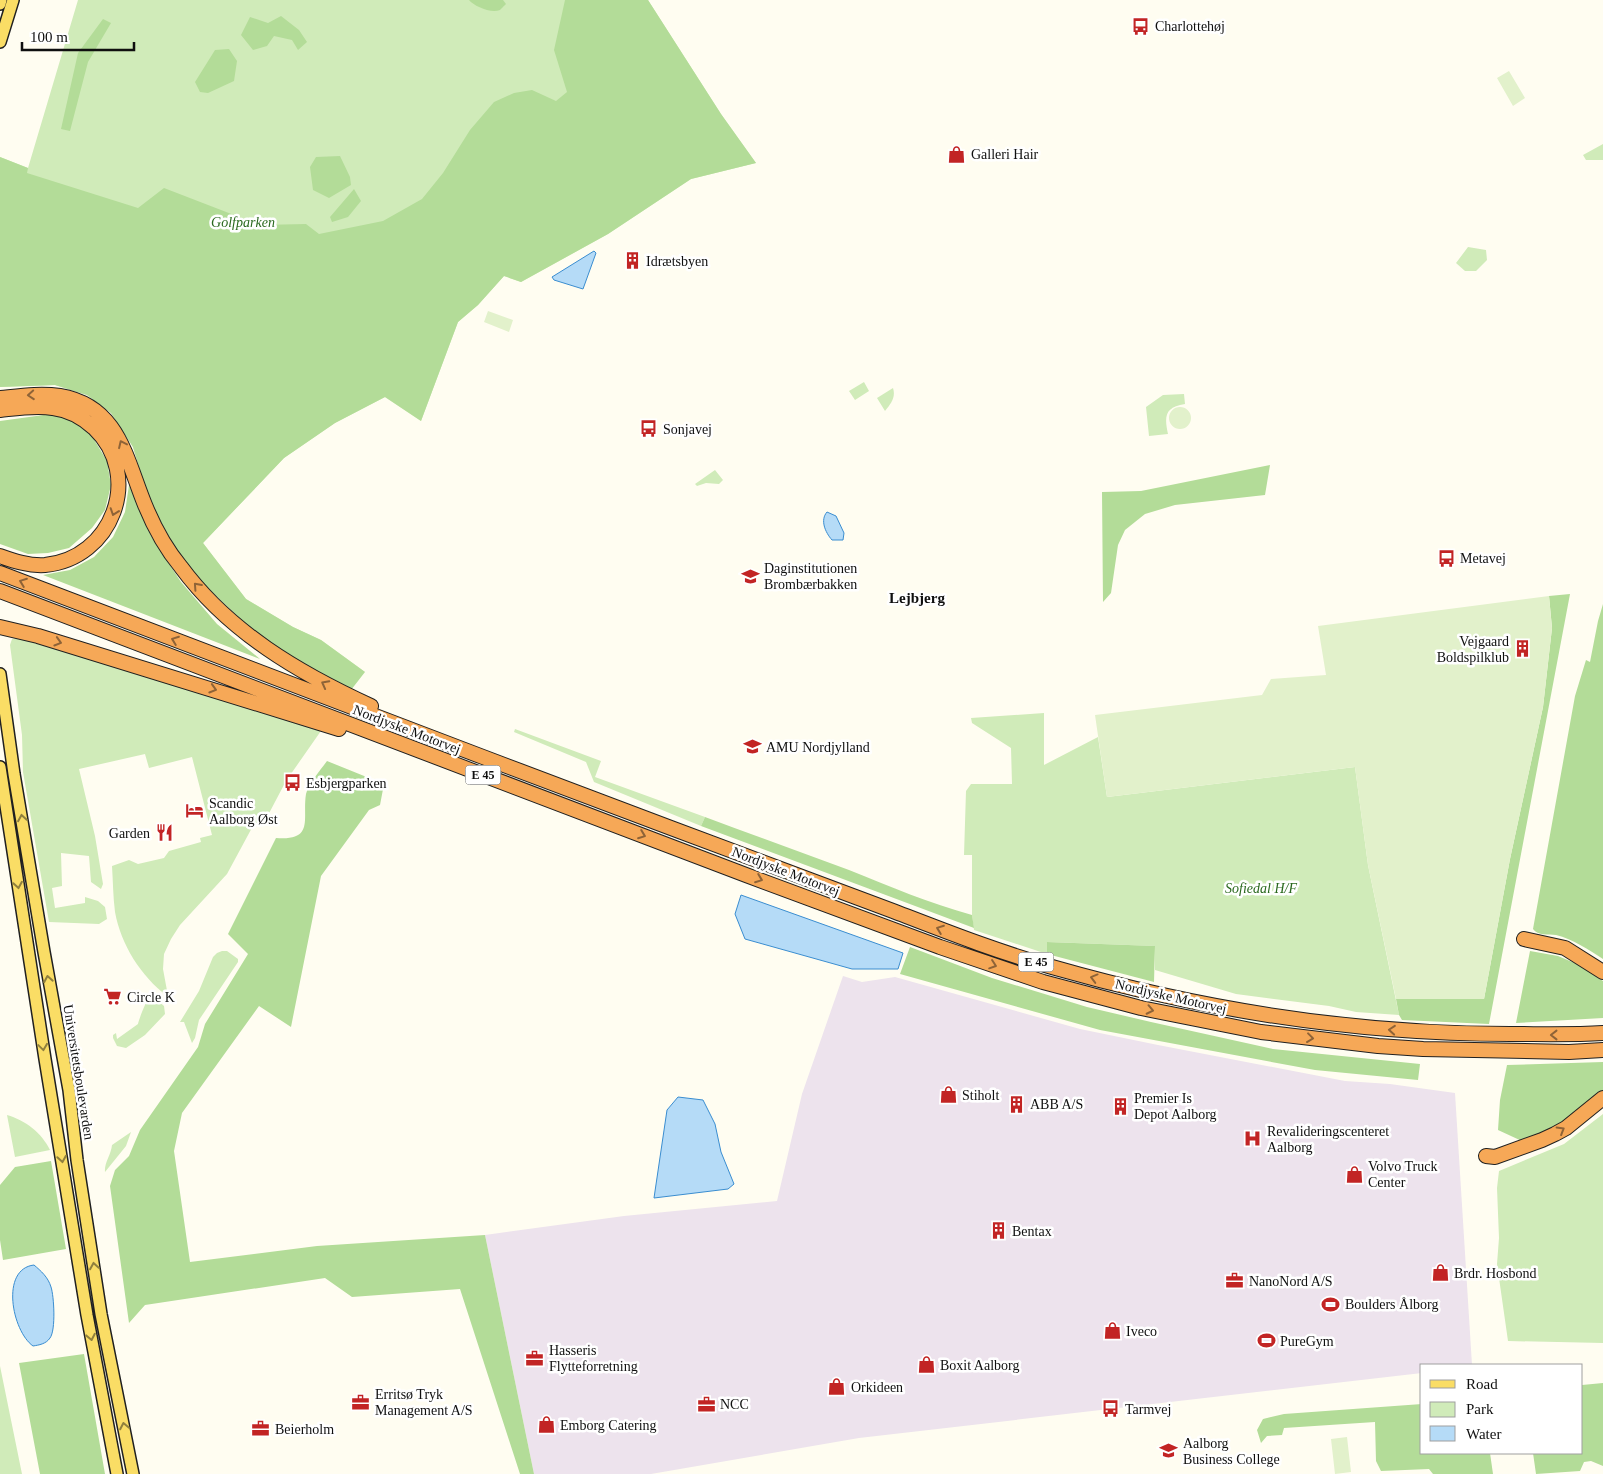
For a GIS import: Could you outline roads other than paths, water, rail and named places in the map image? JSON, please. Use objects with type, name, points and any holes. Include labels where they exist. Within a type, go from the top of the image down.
[{"type":"highway","points":[[0,398],[34,394],[55,395],[80,402],[94,410],[114,429],[124,446],[146,507],[168,548],[181,568],[221,612],[272,653],[303,672],[345,694],[497,763]]},
{"type":"highway","points":[[0,410],[37,406],[54,408],[71,413],[86,422],[99,434],[109,448],[116,465],[119,482],[118,500],[104,532],[92,546],[77,556],[61,562],[43,565],[26,564],[0,556]]},
{"type":"highway","name":"Nordjyske Motorvej","points":[[0,574],[966,939],[1050,967],[1141,990],[1264,1015],[1321,1024],[1425,1033],[1578,1035],[1603,1033]]},
{"type":"highway","name":"Nordjyske Motorvej","points":[[0,591],[611,824],[940,947],[1043,982],[1142,1008],[1261,1032],[1378,1046],[1473,1051],[1570,1052],[1603,1050]]},
{"type":"highway","points":[[0,642],[5,629],[38,636],[356,735],[611,824]]},
{"type":"highway","points":[[1524,939],[1565,948],[1603,972]]},
{"type":"highway","points":[[1486,1156],[1495,1157],[1555,1134],[1566,1128],[1603,1098]]},
{"type":"main road","points":[[0,4],[1,0]]},
{"type":"main road","points":[[0,27],[7,0]]},
{"type":"main road","points":[[0,42],[13,0]]},
{"type":"main road","name":"Universitetsboulevarden","points":[[0,674],[14,774],[45,962],[70,1090],[77,1160],[101,1314],[133,1474]]},
{"type":"main road","points":[[0,767],[87,1315],[118,1474]]},
{"type":"water","points":[[594,251],[596,253],[583,289],[554,280],[552,277]]},
{"type":"water","points":[[827,512],[836,516],[844,533],[843,540],[832,540],[827,533],[824,519]]},
{"type":"water","points":[[741,895],[903,953],[898,969],[852,969],[745,939],[735,914]]},
{"type":"water","points":[[678,1097],[703,1100],[715,1124],[721,1152],[734,1184],[728,1189],[654,1198],[667,1110]]},
{"type":"water","points":[[34,1265],[50,1283],[54,1313],[50,1338],[40,1345],[33,1346],[20,1328],[15,1315],[13,1288],[17,1277],[23,1269]]},
{"type":"place","name":"Charlottehøj","points":[[1141,26]]},
{"type":"place","name":"Galleri Hair","points":[[957,154]]},
{"type":"place","name":"Idrætsbyen","points":[[632,261]]},
{"type":"place","name":"Sonjavej","points":[[649,429]]},
{"type":"place","name":"Metavej","points":[[1446,558]]},
{"type":"place","name":"Daginstitutionen Brombærbakken","points":[[750,576]]},
{"type":"place","name":"Vejgaard Boldspilklub","points":[[1523,649]]},
{"type":"place","name":"AMU Nordjylland","points":[[752,747]]},
{"type":"place","name":"Esbjergparken","points":[[292,783]]},
{"type":"place","name":"Scandic Aalborg Øst","points":[[195,811]]},
{"type":"place","name":"Garden","points":[[164,833]]},
{"type":"place","name":"Circle K","points":[[113,997]]},
{"type":"place","name":"Stiholt","points":[[948,1095]]},
{"type":"place","name":"ABB A/S","points":[[1016,1104]]},
{"type":"place","name":"Premier Is Depot Aalborg","points":[[1120,1106]]},
{"type":"place","name":"Revalideringscenteret Aalborg","points":[[1253,1139]]},
{"type":"place","name":"Volvo Truck Center","points":[[1354,1174]]},
{"type":"place","name":"Bentax","points":[[998,1231]]},
{"type":"place","name":"Brdr. Hosbond","points":[[1440,1273]]},
{"type":"place","name":"NanoNord A/S","points":[[1235,1281]]},
{"type":"place","name":"Boulders Ålborg","points":[[1331,1304]]},
{"type":"place","name":"Iveco","points":[[1112,1331]]},
{"type":"place","name":"PureGym","points":[[1266,1341]]},
{"type":"place","name":"Hasseris Flytteforretning","points":[[535,1358]]},
{"type":"place","name":"Boxit Aalborg","points":[[926,1365]]},
{"type":"place","name":"Orkideen","points":[[837,1387]]},
{"type":"place","name":"Erritsø Tryk Management A/S","points":[[361,1402]]},
{"type":"place","name":"NCC","points":[[706,1404]]},
{"type":"place","name":"Tarmvej","points":[[1111,1409]]},
{"type":"place","name":"Emborg Catering","points":[[546,1425]]},
{"type":"place","name":"Beierholm","points":[[261,1429]]},
{"type":"place","name":"Aalborg Business College","points":[[1169,1451]]},
{"type":"district","name":"Lejbjerg","points":[[917,598]]},
{"type":"park label","name":"Golfparken","points":[[243,222]]},
{"type":"park label","name":"Sofiedal H/F","points":[[1261,888]]}]
